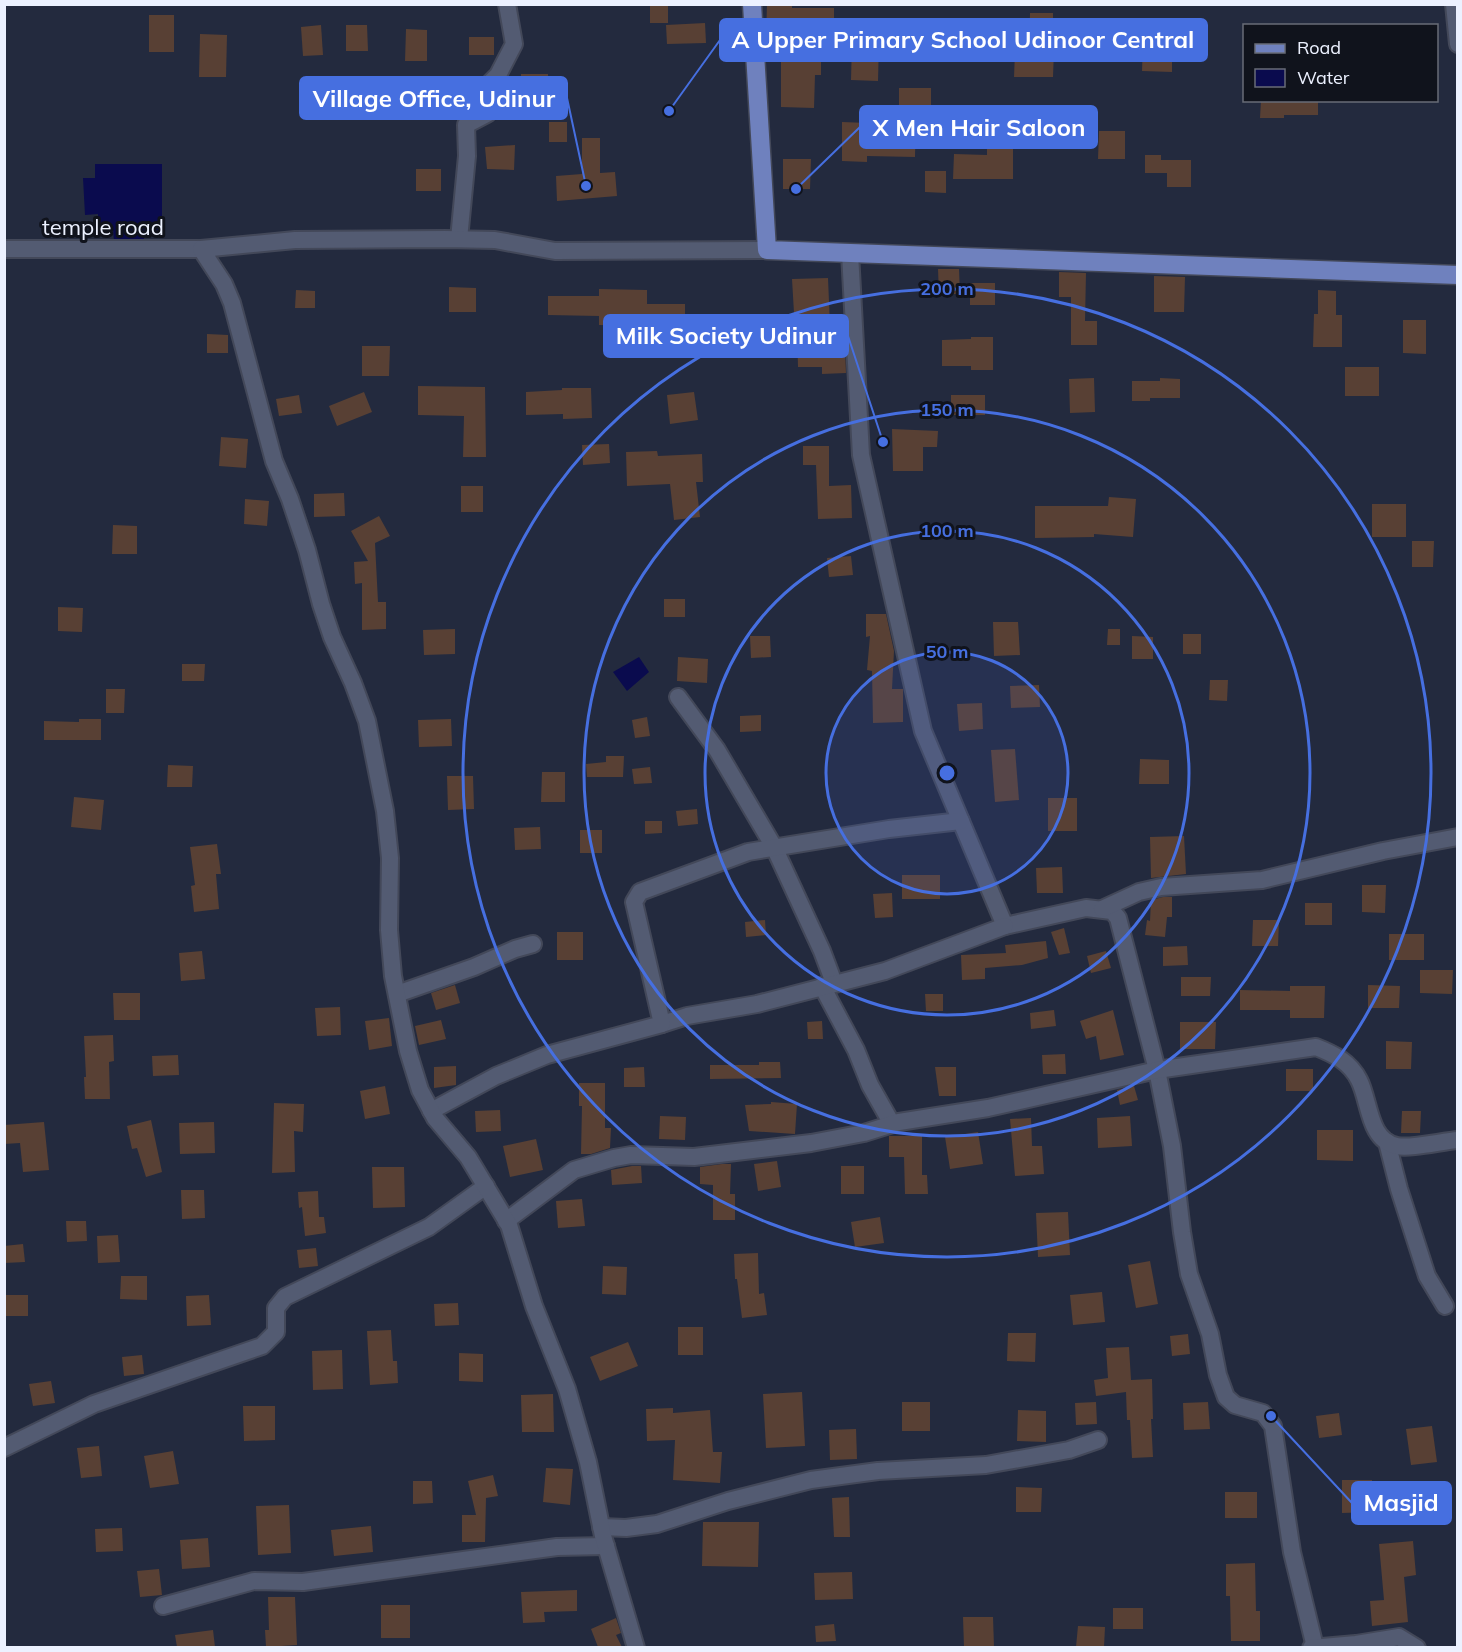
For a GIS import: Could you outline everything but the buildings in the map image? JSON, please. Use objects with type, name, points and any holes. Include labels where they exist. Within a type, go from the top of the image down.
[{"type":"main road","points":[[752,4],[767,250],[1458,275]]},
{"type":"street","points":[[459,239],[467,156],[466,125],[487,114],[483,90],[498,75],[514,44],[507,4]]},
{"type":"street","points":[[1454,4],[1458,44]]},
{"type":"street","name":"temple road","points":[[4,249],[201,249],[295,240],[459,239],[495,240],[555,251],[767,250]]},
{"type":"street","points":[[201,249],[224,284],[232,303],[274,461],[307,550],[328,626],[367,721],[385,811],[390,858],[389,930],[393,976],[408,1051],[420,1090],[445,1132],[468,1157],[506,1221],[534,1306],[567,1389],[588,1462],[606,1546],[636,1647]]},
{"type":"street","points":[[850,253],[861,455],[923,731],[1005,926]]},
{"type":"street","points":[[678,697],[717,750],[774,847],[822,951],[828,985],[870,1085],[892,1124]]},
{"type":"street","points":[[662,1024],[634,902],[640,891],[748,852],[961,820]]},
{"type":"street","points":[[1102,909],[1139,892],[1161,887],[1262,880],[1383,851],[1458,837]]},
{"type":"street","points":[[431,1111],[496,1076],[547,1055],[687,1016],[757,1004],[885,971],[1005,926],[1086,908],[1112,910],[1118,918],[1157,1070],[1172,1146],[1182,1232],[1190,1274],[1210,1334],[1218,1375],[1226,1397],[1235,1405],[1263,1413],[1273,1425],[1292,1552],[1313,1647],[1356,1644],[1399,1637],[1417,1647]]},
{"type":"street","points":[[397,994],[533,944]]},
{"type":"street","points":[[506,1221],[574,1170],[614,1158],[631,1155],[694,1157],[811,1143],[892,1124],[988,1108],[1157,1070],[1317,1047],[1340,1057],[1359,1080],[1373,1124],[1387,1142],[1399,1189],[1427,1276],[1445,1306]]},
{"type":"street","points":[[1387,1142],[1398,1146],[1458,1140]]},
{"type":"street","points":[[4,1448],[94,1404],[262,1346],[276,1332],[276,1308],[285,1297],[429,1227],[486,1186]]},
{"type":"street","points":[[601,1527],[626,1528],[657,1524],[728,1501],[811,1480],[878,1470],[986,1465],[1069,1450],[1098,1440]]},
{"type":"street","points":[[163,1606],[254,1581],[303,1582],[557,1547],[606,1546]]},
{"type":"water","points":[[95,164],[162,164],[162,230],[144,231],[144,241],[114,241],[113,229],[98,227],[98,214],[85,215],[83,178],[95,178]]},
{"type":"water","points":[[639,657],[649,672],[627,691],[613,672]]},
{"type":"place","name":"A Upper Primary School Udinoor Central","points":[[669,111]]},
{"type":"place","name":"Village Office, Udinur","points":[[586,186]]},
{"type":"place","name":"X Men Hair Saloon","points":[[796,189]]},
{"type":"place","name":"Milk Society Udinur","points":[[883,442]]},
{"type":"place","name":"Masjid","points":[[1271,1416]]}]
